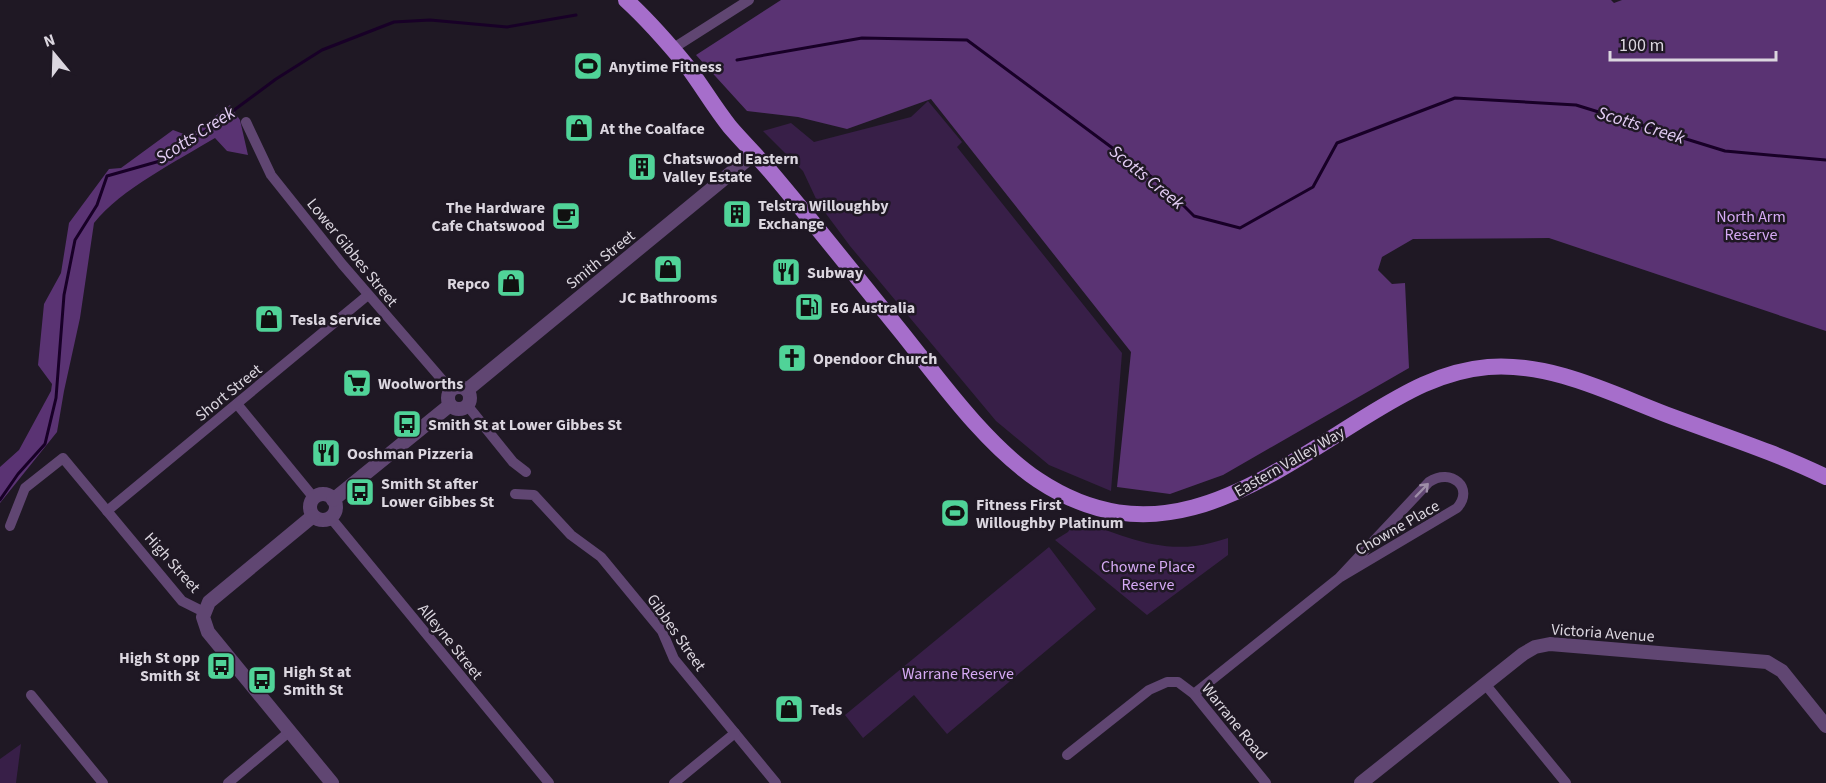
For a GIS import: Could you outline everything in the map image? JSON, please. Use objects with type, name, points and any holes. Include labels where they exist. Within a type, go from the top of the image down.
[{"type":"main road","name":"Eastern Valley Way","points":[[627,0],[644,16],[686,65],[728,125],[842,258],[987,436],[1003,452],[1039,480],[1073,499],[1092,506],[1123,512],[1156,514],[1204,505],[1250,486],[1420,385],[1463,370],[1502,366],[1555,372],[1826,477]]},
{"type":"street","points":[[672,49],[749,0]]},
{"type":"street","name":"Lower Gibbes Street","points":[[246,122],[271,175],[368,295],[450,390]]},
{"type":"street","name":"Smith Street","points":[[467,390],[754,154]]},
{"type":"street","name":"Short Street","points":[[107,511],[368,295]]},
{"type":"street","points":[[460,387],[467,390],[470,399],[467,405],[456,409],[450,405],[447,399],[450,390],[460,387]]},
{"type":"street","points":[[237,404],[314,498]]},
{"type":"street","points":[[333,500],[450,405]]},
{"type":"street","points":[[467,405],[513,462],[526,472]]},
{"type":"street","name":"High Street","points":[[10,526],[25,488],[63,458],[182,601],[204,612],[204,624],[208,632],[332,783]]},
{"type":"street","name":"Chowne Place","points":[[1194,694],[1339,578],[1457,508],[1463,497],[1460,484],[1452,477],[1446,476],[1429,482],[1339,578]]},
{"type":"street","name":"Gibbes Street","points":[[515,494],[534,495],[571,535],[601,557],[662,631],[674,659],[776,783]]},
{"type":"street","points":[[324,495],[333,500],[334,512],[329,518],[321,520],[313,516],[310,505],[314,498],[324,495]]},
{"type":"street","points":[[204,612],[215,596],[313,516]]},
{"type":"street","name":"Alleyne Street","points":[[329,518],[343,532],[549,783]]},
{"type":"street","name":"Victoria Avenue","points":[[1361,783],[1529,650],[1542,644],[1757,660],[1775,665],[1826,726]]},
{"type":"street","name":"Warrane Road","points":[[1067,755],[1149,690],[1167,682],[1178,682],[1194,694],[1266,783]]},
{"type":"street","points":[[1485,684],[1566,783]]},
{"type":"street","points":[[32,695],[103,783]]},
{"type":"street","points":[[228,783],[290,732]]},
{"type":"street","points":[[674,783],[735,733]]},
{"type":"green space","name":"North Arm Reserve","points":[[781,0],[1611,0],[1614,3],[1622,0],[1826,0],[1826,331],[1549,238],[1413,239],[1382,257],[1378,270],[1392,284],[1405,283],[1409,368],[1223,475],[1170,494],[1117,487],[1131,352],[931,99],[847,129],[798,117],[747,111],[696,55]]},
{"type":"green space","points":[[928,101],[962,142],[957,147],[1122,353],[1111,491],[1049,465],[996,421],[850,246],[818,203],[803,171],[763,131],[791,123],[814,142],[911,117]]},
{"type":"green space","points":[[230,105],[240,120],[248,155],[227,151],[215,138],[134,187],[94,223],[80,318],[57,432],[0,503],[0,467],[19,450],[51,391],[52,384],[38,365],[44,304],[61,273],[69,223],[109,169],[121,168],[173,130],[189,136]]},
{"type":"green space","name":"Chowne Place Reserve","points":[[1076,519],[1134,540],[1164,546],[1195,546],[1228,538],[1228,555],[1147,615],[1055,540],[1068,532]]},
{"type":"green space","name":"Warrane Reserve","points":[[1049,547],[1096,609],[947,734],[914,695],[863,738],[845,715]]},
{"type":"green space","points":[[21,744],[16,783],[0,783],[0,759]]},
{"type":"waterway","name":"Scotts Creek","points":[[0,500],[18,474],[45,444],[56,398],[64,295],[75,240],[97,205],[107,176],[160,161],[207,130],[276,79],[322,50],[394,22],[430,20],[507,27],[576,15]]},
{"type":"waterway","name":"Scotts Creek","points":[[737,60],[862,38],[967,40],[1165,187],[1194,216],[1240,228],[1313,187],[1337,143],[1455,98],[1576,105],[1725,151],[1826,160]]},
{"type":"place","name":"Anytime Fitness","points":[[588,66]]},
{"type":"place","name":"At the Coalface","points":[[579,128]]},
{"type":"place","name":"Chatswood Eastern Valley Estate","points":[[642,167]]},
{"type":"place","name":"Telstra Willoughby Exchange","points":[[737,214]]},
{"type":"place","name":"The Hardware Cafe Chatswood","points":[[566,216]]},
{"type":"place","name":"JC Bathrooms","points":[[668,269]]},
{"type":"place","name":"Subway","points":[[786,272]]},
{"type":"place","name":"Repco","points":[[511,283]]},
{"type":"place","name":"EG Australia","points":[[809,307]]},
{"type":"place","name":"Tesla Service","points":[[269,319]]},
{"type":"place","name":"Opendoor Church","points":[[792,358]]},
{"type":"place","name":"Woolworths","points":[[357,383]]},
{"type":"place","name":"Smith St at Lower Gibbes St","points":[[407,424]]},
{"type":"place","name":"Ooshman Pizzeria","points":[[326,453]]},
{"type":"place","name":"Smith St after Lower Gibbes St","points":[[360,492]]},
{"type":"place","name":"Fitness First Willoughby Platinum","points":[[955,513]]},
{"type":"place","name":"High St opp Smith St","points":[[221,666]]},
{"type":"place","name":"High St at Smith St","points":[[262,680]]},
{"type":"place","name":"Teds","points":[[789,709]]}]
